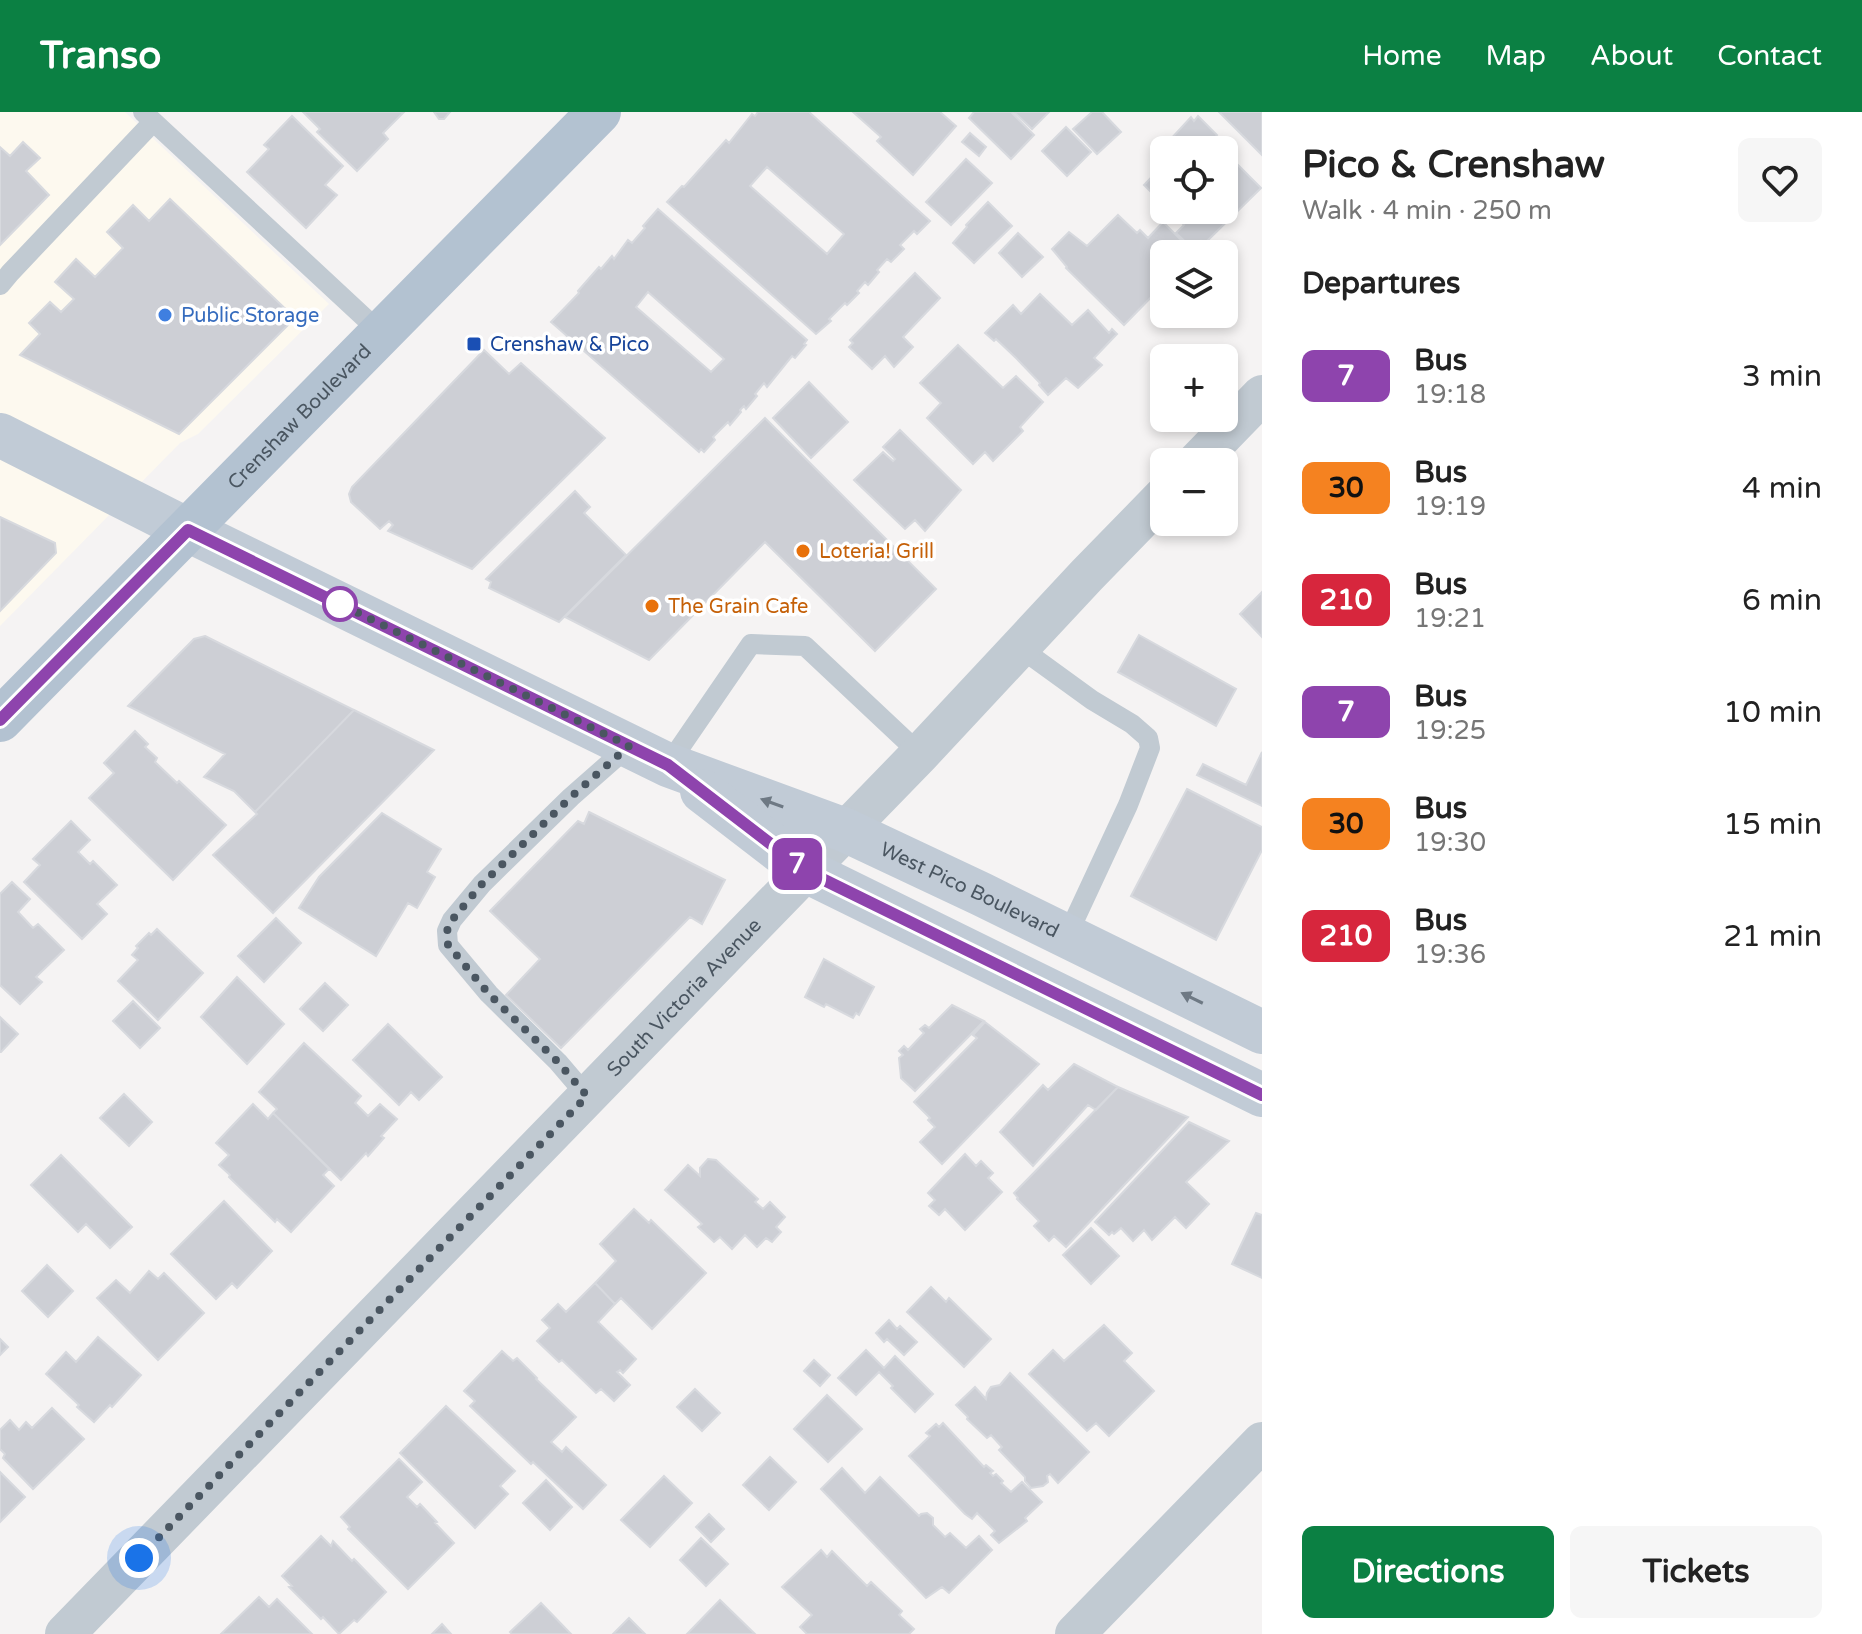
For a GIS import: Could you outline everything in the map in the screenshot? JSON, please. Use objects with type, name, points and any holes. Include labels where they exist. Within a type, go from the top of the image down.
[{"type":"main road","name":"Crenshaw Boulevard","points":[[0,720],[599,112]]},
{"type":"main road","name":"West Pico Boulevard","points":[[0,435],[668,765],[845,830],[1262,1032]]},
{"type":"main road","name":"West Pico Boulevard","points":[[668,765],[806,871],[1262,1095]]},
{"type":"street","points":[[1211,448],[1262,395]]},
{"type":"street","name":"South Victoria Avenue","points":[[65,1634],[920,754],[1150,511]]},
{"type":"street","points":[[1075,1634],[1262,1442]]},
{"type":"lane","points":[[0,285],[148,117],[381,333]]},
{"type":"lane","points":[[668,765],[751,644],[805,646],[920,754]]},
{"type":"lane","points":[[1019,647],[1092,700],[1132,724],[1148,738],[1150,748],[1128,805],[1067,936]]},
{"type":"lane","points":[[587,1096],[558,1062],[489,994],[448,945],[447,931],[452,920],[482,884],[571,797],[629,746]]},
{"type":"shaded area","points":[[0,112],[125,112],[329,304],[198,434],[180,443],[0,626]]},
{"type":"building","points":[[303,112],[404,112],[383,133],[388,139],[357,171],[317,132],[320,129]]},
{"type":"building","points":[[434,112],[450,112],[444,119],[439,119]]},
{"type":"building","points":[[758,112],[809,112],[930,221],[917,234],[914,231],[900,245],[904,249],[891,262],[887,259],[868,285],[865,282],[857,291],[859,293],[847,305],[845,303],[816,334],[667,202],[726,140],[729,143],[752,114],[755,116]],"holes":[[[767,167],[844,234],[827,254],[750,186]]]},
{"type":"building","points":[[853,112],[940,112],[956,126],[913,175],[877,141],[881,137]]},
{"type":"building","points":[[974,112],[1011,112],[1034,135],[1011,159],[969,118]]},
{"type":"building","points":[[1014,112],[1049,112],[1032,129]]},
{"type":"building","points":[[1092,112],[1102,112],[1121,132],[1097,154],[1073,129]]},
{"type":"building","points":[[1219,112],[1262,112],[1262,155]]},
{"type":"building","points":[[292,116],[343,166],[325,185],[337,195],[306,228],[247,172],[269,149],[264,145]]},
{"type":"building","points":[[1198,116],[1217,135],[1173,136],[1191,117],[1194,121]]},
{"type":"building","points":[[1066,127],[1091,152],[1067,176],[1042,151]]},
{"type":"building","points":[[970,133],[986,147],[979,156],[962,142]]},
{"type":"building","points":[[23,142],[40,158],[26,171],[49,195],[0,245],[0,147],[10,156]]},
{"type":"building","points":[[966,159],[992,183],[951,225],[926,202]]},
{"type":"building","points":[[1238,165],[1261,188],[1238,211]]},
{"type":"building","name":"Public Storage","points":[[170,199],[295,318],[179,434],[20,355],[40,334],[29,323],[50,302],[61,312],[74,299],[55,282],[76,259],[95,277],[123,248],[107,232],[133,205],[149,221]]},
{"type":"building","points":[[988,202],[1012,226],[974,263],[953,243]]},
{"type":"building","points":[[658,209],[807,340],[795,358],[792,356],[767,387],[764,383],[746,409],[744,406],[730,425],[728,422],[713,437],[715,440],[704,452],[701,449],[699,452],[551,322],[599,267],[601,269],[612,256],[614,259],[628,240],[632,243],[645,228],[643,226]],"holes":[[[648,292],[724,359],[711,372],[636,307]]]},
{"type":"building","points":[[1118,215],[1137,233],[1140,230],[1148,238],[1161,224],[1165,224],[1181,240],[1150,240],[1150,298],[1124,325],[1066,268],[1052,249],[1069,232],[1087,246]]},
{"type":"building","points":[[1224,224],[1208,240],[1183,240],[1176,233],[1184,225]]},
{"type":"building","points":[[1018,233],[1043,257],[1022,277],[999,253]]},
{"type":"building","points":[[915,273],[940,298],[903,337],[913,347],[894,367],[885,356],[872,369],[849,347],[853,343],[850,340]]},
{"type":"building","points":[[1040,294],[1072,325],[1088,310],[1109,333],[1112,329],[1117,334],[1094,358],[1102,365],[1078,388],[1066,378],[1048,395],[1016,358],[985,333],[1013,305],[1021,314]]},
{"type":"building","points":[[958,345],[1003,388],[1016,376],[1043,402],[1020,427],[1023,431],[993,461],[985,452],[973,464],[927,418],[941,403],[920,383]]},
{"type":"building","points":[[484,350],[509,374],[521,363],[605,438],[472,569],[388,531],[393,525],[389,521],[380,529],[351,502],[349,494],[352,487]]},
{"type":"building","points":[[809,382],[848,422],[811,458],[773,418]]},
{"type":"building","points":[[765,418],[936,589],[875,651],[765,542],[649,660],[565,617]]},
{"type":"building","points":[[900,430],[961,490],[925,531],[915,520],[905,529],[854,480],[883,452],[893,461],[895,459],[883,447]]},
{"type":"building","points":[[575,491],[590,507],[584,513],[626,555],[559,622],[489,588],[491,582],[486,579]]},
{"type":"building","points":[[0,517],[55,543],[56,553],[0,611]]},
{"type":"building","points":[[1262,592],[1262,637],[1240,614]]},
{"type":"building","points":[[1139,635],[1236,689],[1216,726],[1118,672]]},
{"type":"building","points":[[205,636],[354,710],[255,812],[234,791],[204,777],[225,754],[128,706],[194,639]]},
{"type":"building","points":[[354,710],[434,750],[273,913],[213,855],[257,814],[255,812]]},
{"type":"building","points":[[135,731],[148,744],[145,747],[157,758],[155,762],[226,825],[173,880],[89,798],[114,773],[104,763]]},
{"type":"building","points":[[1262,752],[1262,806],[1197,775],[1203,764],[1246,785]]},
{"type":"building","points":[[1187,789],[1262,827],[1262,850],[1216,940],[1131,896]]},
{"type":"building","points":[[589,812],[725,880],[702,924],[690,917],[561,1048],[506,995],[540,959],[490,911],[578,821],[584,824]]},
{"type":"building","points":[[382,813],[441,849],[427,872],[435,877],[417,908],[408,903],[376,956],[299,908],[319,877]]},
{"type":"building","points":[[71,821],[90,840],[78,852],[90,864],[93,861],[117,885],[97,904],[107,914],[82,939],[24,882],[40,865],[33,859]]},
{"type":"building","points":[[12,882],[30,899],[18,912],[33,928],[38,924],[64,950],[36,977],[42,982],[20,1004],[0,985],[0,894]]},
{"type":"building","points":[[276,918],[301,943],[264,982],[238,956]]},
{"type":"building","points":[[157,929],[203,973],[158,1020],[118,981],[138,960],[132,955],[138,948],[136,946]]},
{"type":"building","points":[[824,959],[874,987],[859,1015],[856,1013],[853,1018],[805,997]]},
{"type":"building","points":[[237,977],[284,1024],[247,1064],[201,1017]]},
{"type":"building","points":[[325,983],[348,1005],[323,1031],[300,1009]]},
{"type":"building","points":[[133,1001],[160,1028],[140,1048],[113,1021]]},
{"type":"building","points":[[952,1005],[984,1021],[915,1091],[901,1078],[899,1058],[903,1055],[899,1051],[904,1046],[908,1050],[924,1033],[920,1029],[925,1025],[929,1028]]},
{"type":"building","points":[[0,1017],[18,1034],[1,1052],[0,1052]]},
{"type":"building","points":[[985,1022],[1039,1064],[942,1164],[920,1142],[935,1127],[914,1102],[977,1038],[973,1035]]},
{"type":"building","points":[[388,1024],[442,1077],[419,1100],[411,1092],[399,1105],[353,1060]]},
{"type":"building","points":[[304,1043],[361,1096],[355,1103],[368,1116],[380,1104],[397,1119],[368,1156],[366,1153],[341,1180],[273,1113],[277,1109],[259,1092]]},
{"type":"building","points":[[1074,1064],[1118,1087],[1096,1110],[1088,1105],[1033,1166],[1000,1132],[1043,1085],[1048,1090]]},
{"type":"building","points":[[1118,1087],[1188,1117],[1066,1247],[1054,1236],[1049,1241],[1034,1226],[1039,1221],[1014,1193]]},
{"type":"building","points":[[124,1094],[152,1122],[129,1146],[100,1118]]},
{"type":"building","points":[[253,1104],[268,1119],[273,1113],[329,1169],[323,1175],[334,1186],[291,1232],[277,1219],[275,1222],[219,1165],[229,1155],[216,1143]]},
{"type":"building","points":[[1189,1122],[1229,1141],[1186,1182],[1209,1204],[1186,1228],[1175,1217],[1152,1240],[1144,1230],[1133,1241],[1121,1228],[1109,1235],[1095,1222]]},
{"type":"building","points":[[965,1154],[976,1166],[981,1161],[993,1173],[988,1178],[1002,1192],[965,1230],[945,1209],[939,1215],[929,1206],[935,1200],[928,1193]]},
{"type":"building","points":[[61,1155],[132,1227],[110,1248],[86,1224],[78,1232],[31,1185]]},
{"type":"building","points":[[708,1159],[716,1160],[758,1199],[755,1202],[763,1209],[770,1202],[785,1217],[776,1227],[781,1232],[772,1242],[766,1238],[757,1247],[745,1235],[732,1249],[720,1237],[714,1242],[698,1227],[702,1224],[665,1190],[688,1165],[700,1176],[700,1168]]},
{"type":"building","points":[[224,1201],[272,1251],[237,1288],[232,1283],[216,1299],[171,1254]]},
{"type":"building","points":[[634,1209],[649,1223],[651,1220],[706,1273],[652,1329],[621,1298],[615,1304],[595,1283],[616,1261],[600,1244]]},
{"type":"building","points":[[1256,1213],[1262,1215],[1262,1278],[1232,1264]]},
{"type":"building","points":[[1091,1228],[1119,1256],[1091,1284],[1063,1255]]},
{"type":"building","points":[[47,1265],[73,1291],[48,1317],[22,1291]]},
{"type":"building","points":[[149,1271],[158,1279],[164,1273],[204,1313],[158,1360],[97,1298],[116,1280],[130,1293]]},
{"type":"building","points":[[595,1283],[615,1304],[598,1322],[636,1359],[623,1373],[620,1370],[617,1372],[630,1385],[614,1401],[601,1389],[596,1393],[537,1341],[550,1328],[542,1320],[558,1304],[566,1312]]},
{"type":"building","points":[[931,1287],[946,1302],[949,1298],[991,1339],[964,1367],[907,1312]]},
{"type":"building","points":[[889,1320],[917,1342],[904,1355],[876,1333]]},
{"type":"building","points":[[1104,1325],[1132,1353],[1124,1361],[1154,1391],[1109,1436],[1096,1423],[1087,1431],[1029,1374],[1053,1350],[1064,1361]]},
{"type":"building","points":[[98,1337],[141,1375],[94,1422],[46,1374],[66,1352],[76,1362]]},
{"type":"building","points":[[0,1339],[8,1347],[0,1355]]},
{"type":"building","points":[[866,1350],[884,1368],[895,1356],[933,1394],[915,1412],[879,1372],[856,1395],[838,1378]]},
{"type":"building","points":[[502,1351],[513,1361],[517,1358],[576,1417],[551,1442],[562,1452],[566,1447],[606,1485],[583,1509],[470,1406],[475,1401],[464,1391]]},
{"type":"building","points":[[814,1360],[830,1375],[820,1386],[804,1371]]},
{"type":"building","points":[[1010,1373],[1089,1452],[1058,1483],[1050,1474],[1043,1486],[1031,1488],[1025,1477],[999,1450],[1002,1447],[991,1435],[987,1438],[956,1405],[975,1387],[986,1399],[991,1387],[1000,1385]]},
{"type":"building","points":[[695,1389],[720,1413],[702,1431],[677,1407]]},
{"type":"building","points":[[827,1395],[862,1429],[828,1462],[794,1429]]},
{"type":"building","points":[[446,1406],[515,1471],[500,1486],[508,1494],[475,1528],[400,1453]]},
{"type":"building","points":[[52,1408],[84,1439],[33,1489],[3,1458],[5,1454],[0,1449],[0,1430],[10,1420],[19,1430],[26,1422],[32,1428]]},
{"type":"building","points":[[943,1423],[1011,1492],[1022,1482],[1042,1502],[1025,1518],[1027,1521],[999,1543],[991,1535],[995,1531],[977,1513],[972,1519],[965,1514],[909,1456],[930,1436],[926,1433],[936,1424],[939,1427]]},
{"type":"building","points":[[770,1457],[796,1482],[769,1510],[743,1485]]},
{"type":"building","points":[[399,1459],[422,1482],[407,1497],[417,1507],[420,1504],[454,1543],[408,1589],[348,1529],[350,1527],[341,1517]]},
{"type":"building","points":[[842,1468],[865,1493],[880,1477],[919,1516],[927,1513],[933,1518],[933,1525],[945,1537],[950,1533],[966,1548],[979,1536],[992,1550],[949,1593],[942,1587],[926,1598],[821,1489]]},
{"type":"building","points":[[0,1472],[25,1497],[0,1522]]},
{"type":"building","points":[[664,1476],[692,1503],[650,1547],[621,1520]]},
{"type":"building","points":[[546,1480],[572,1507],[550,1530],[523,1503]]},
{"type":"building","points":[[709,1514],[724,1529],[711,1542],[696,1527]]},
{"type":"building","points":[[321,1536],[331,1546],[333,1541],[352,1561],[354,1559],[386,1592],[357,1622],[354,1620],[339,1634],[289,1587],[292,1586],[282,1576]]},
{"type":"building","points":[[701,1538],[728,1564],[706,1586],[680,1560]]},
{"type":"building","points":[[821,1550],[827,1557],[832,1551],[867,1586],[871,1582],[902,1611],[899,1615],[914,1629],[909,1634],[807,1634],[800,1627],[812,1615],[782,1587]]},
{"type":"building","points":[[259,1597],[269,1607],[277,1599],[312,1634],[221,1634]]},
{"type":"building","points":[[720,1600],[755,1634],[687,1634]]},
{"type":"building","points":[[541,1603],[571,1634],[510,1632]]},
{"type":"building","points":[[629,1618],[645,1634],[613,1634]]},
{"type":"building","points":[[442,1624],[451,1634],[432,1634]]},
{"type":"bus line","name":"7","points":[[0,720],[188,530],[668,765],[806,871],[1262,1095]]},
{"type":"place","name":"Public Storage","points":[[165,315]]},
{"type":"place","name":"Crenshaw & Pico","points":[[474,344]]},
{"type":"place","name":"Loteria! Grill","points":[[803,551]]},
{"type":"place","name":"The Grain Cafe","points":[[652,606]]},
{"type":"route","points":[[139,1558],[587,1096],[558,1062],[489,994],[448,945],[447,931],[452,920],[482,884],[571,797],[629,746],[340,604]]}]
